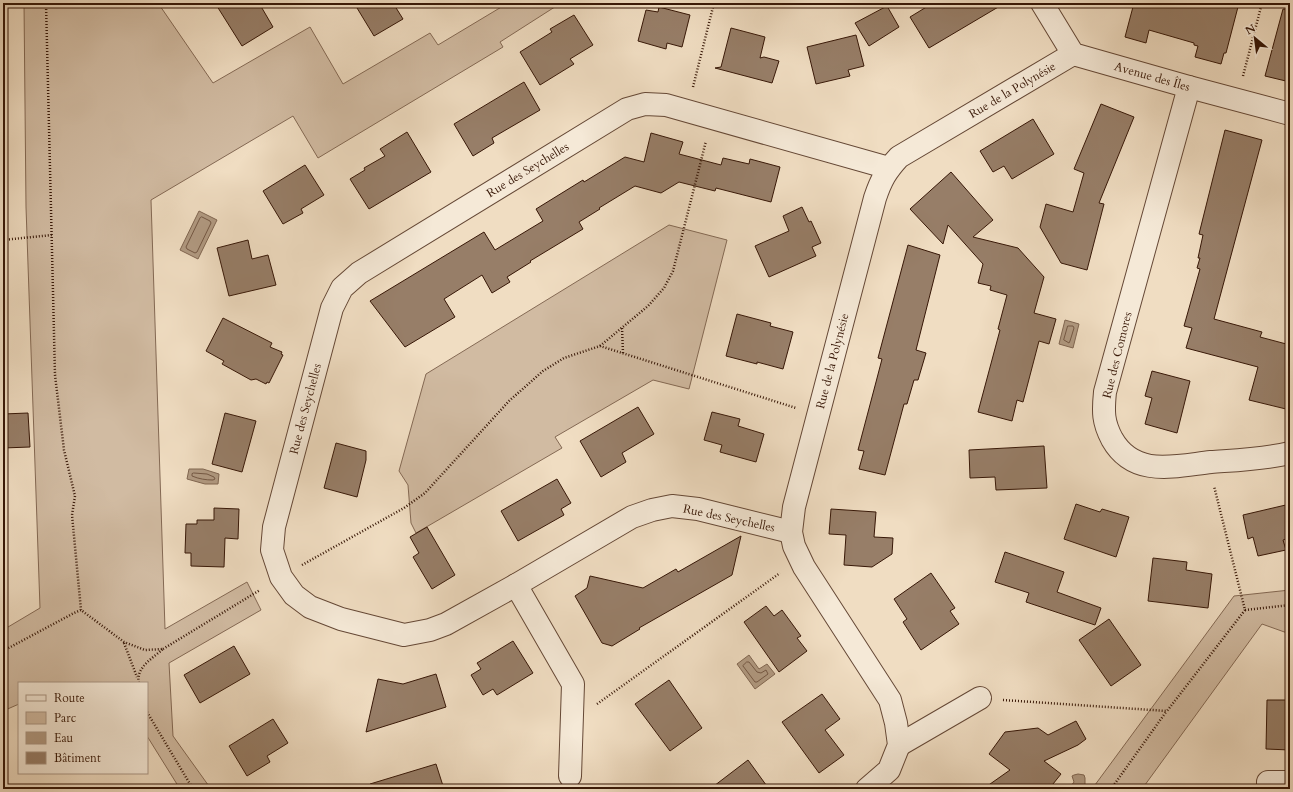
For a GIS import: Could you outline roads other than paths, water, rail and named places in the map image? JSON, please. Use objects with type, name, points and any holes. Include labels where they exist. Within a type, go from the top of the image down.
[{"type":"street","points":[[1042,3],[1073,54]]},
{"type":"street","name":"Avenue des Îles","points":[[1073,54],[1290,114]]},
{"type":"street","name":"Rue de la Polynésie","points":[[867,789],[889,770],[899,745],[896,723],[890,700],[804,567],[794,546],[791,532],[794,507],[875,198],[881,180],[899,157],[1073,54]]},
{"type":"street","name":"Rue des Comores","points":[[1189,87],[1105,392],[1103,412],[1106,428],[1115,445],[1126,457],[1142,465],[1163,467],[1272,457],[1290,453]]},
{"type":"street","name":"Rue des Seychelles","points":[[791,532],[698,509],[672,506],[652,510],[632,517],[446,624],[430,630],[404,635],[341,619],[310,607],[294,595],[281,577],[272,550],[274,527],[332,308],[342,288],[359,273],[627,109],[645,104],[666,105],[889,168]]},
{"type":"street","points":[[516,585],[573,684],[570,776]]},
{"type":"street","points":[[899,745],[980,698]]},
{"type":"street","points":[[1268,789],[1268,782],[1290,782]]},
{"type":"water","points":[[199,211],[217,220],[198,259],[180,250]]},
{"type":"water","points":[[1065,320],[1079,324],[1073,348],[1059,344]]},
{"type":"water","points":[[189,469],[203,469],[219,474],[218,484],[205,484],[187,479]]},
{"type":"water","points":[[749,655],[759,669],[767,664],[775,674],[755,689],[737,664]]},
{"type":"water","points":[[1078,774],[1084,775],[1085,789],[1062,789],[1071,786],[1074,782],[1072,776]]}]
